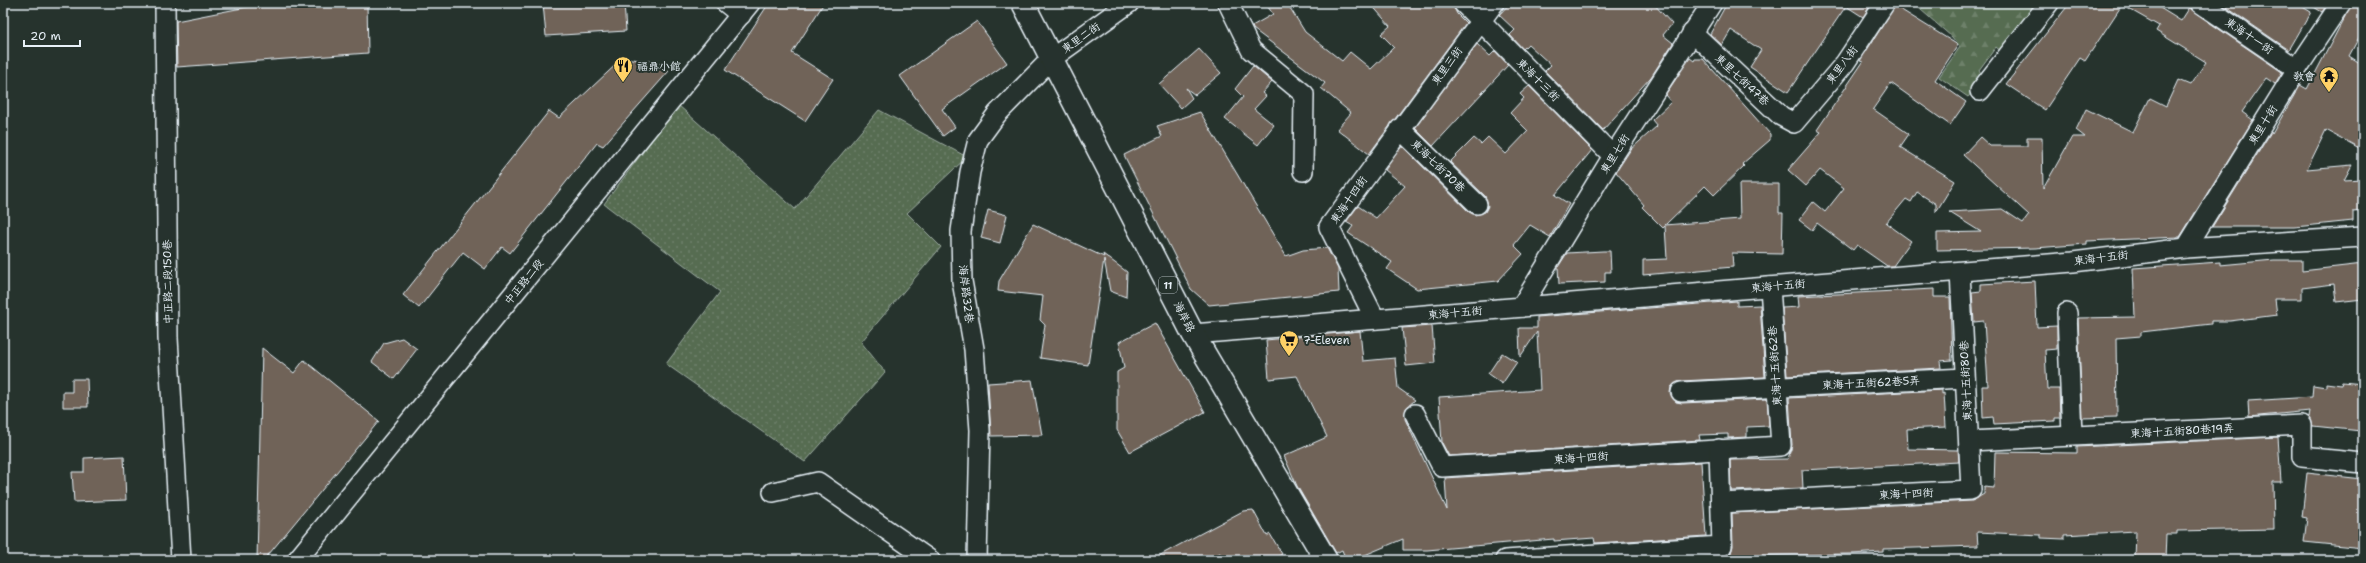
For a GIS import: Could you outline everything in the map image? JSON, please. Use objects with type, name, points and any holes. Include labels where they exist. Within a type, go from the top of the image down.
[{"type":"main road","name":"海岸路","points":[[1023,3],[1193,334],[1326,560]]},
{"type":"street","name":"中正路二段150巷","points":[[165,3],[168,338],[181,560]]},
{"type":"street","points":[[726,3],[745,9]]},
{"type":"street","name":"東里二街","points":[[1052,58],[1130,3]]},
{"type":"street","points":[[1228,3],[1251,50],[1304,94],[1303,171]]},
{"type":"street","name":"東海十三街","points":[[1463,3],[1479,22],[1613,156]]},
{"type":"street","name":"東里三街","points":[[1400,129],[1494,3]]},
{"type":"street","name":"東里七街","points":[[1521,307],[1613,156],[1712,3]]},
{"type":"street","name":"東里八街","points":[[1794,123],[1845,63],[1885,3]]},
{"type":"street","points":[[1980,91],[2049,3]]},
{"type":"street","name":"東海十一街","points":[[2200,3],[2297,69]]},
{"type":"street","name":"東里十街","points":[[2186,248],[2297,69],[2341,3]]},
{"type":"street","name":"中正路二段","points":[[297,560],[745,9]]},
{"type":"street","name":"東里七街47巷","points":[[1692,32],[1781,116],[1794,123]]},
{"type":"street","name":"海岸路32巷","points":[[977,560],[980,430],[974,349],[962,281],[961,231],[970,172],[978,140],[997,114],[1052,58]]},
{"type":"street","name":"東海七街70巷","points":[[1400,129],[1477,204]]},
{"type":"street","name":"東海十四街","points":[[1376,319],[1329,227],[1400,129]]},
{"type":"street","name":"東海十五街","points":[[1193,334],[1960,272],[2073,262],[2186,248],[2363,237]]},
{"type":"street","name":"東海十五街80巷","points":[[1960,272],[1971,490]]},
{"type":"street","name":"東海十五街62巷","points":[[1770,287],[1780,446]]},
{"type":"street","points":[[2067,314],[2072,435]]},
{"type":"street","name":"東海十五街62巷5弄","points":[[1681,392],[1966,378]]},
{"type":"street","name":"東海十四街","points":[[1415,414],[1442,467],[1780,446]]},
{"type":"street","name":"東海十五街80巷19弄","points":[[1969,441],[2302,425],[2302,457],[2363,463]]},
{"type":"street","points":[[1506,560],[1722,546],[1719,449]]},
{"type":"street","points":[[773,492],[818,482],[930,560]]},
{"type":"street","name":"東海十四街","points":[[1721,503],[1971,490]]},
{"type":"green space","points":[[1913,3],[2043,3],[2004,54],[1996,47],[1979,70],[1984,78],[1968,97],[1939,77],[1960,47],[1952,37]]},
{"type":"green space","points":[[678,105],[795,209],[879,110],[967,157],[907,213],[941,247],[861,342],[885,372],[805,462],[666,364],[720,292],[604,204]]},
{"type":"building","points":[[267,3],[367,3],[368,53],[177,67],[176,21]]},
{"type":"building","points":[[543,3],[624,3],[626,31],[546,36]]},
{"type":"building","points":[[769,3],[824,3],[792,53],[833,79],[805,121],[725,70]]},
{"type":"building","points":[[1265,3],[1287,3],[1305,32],[1342,61],[1350,52],[1371,69],[1394,47],[1381,34],[1390,26],[1370,3],[1452,3],[1457,14],[1466,23],[1369,154],[1337,129],[1351,113],[1321,88],[1325,83],[1253,29],[1252,26],[1273,14]]},
{"type":"building","points":[[1510,3],[1653,3],[1672,24],[1663,35],[1673,43],[1651,77],[1603,130],[1545,71],[1551,65],[1528,44],[1523,49],[1510,35],[1515,30],[1499,15]]},
{"type":"building","points":[[1727,3],[1872,3],[1863,17],[1846,6],[1788,92],[1750,67],[1761,50],[1731,30],[1722,45],[1710,34]]},
{"type":"building","points":[[2070,3],[2152,3],[2181,21],[2190,7],[2194,12],[2282,72],[2275,84],[2266,78],[2242,112],[2253,120],[2180,237],[2087,241],[2087,244],[2035,248],[1937,250],[1937,233],[1981,232],[1949,212],[2002,209],[2023,223],[2029,215],[1963,155],[1980,137],[1990,146],[2027,146],[2027,137],[2042,137],[2043,189],[2072,137],[2085,137],[2076,130],[2086,109],[2133,132],[2150,98],[2166,106],[2178,80],[2190,85],[2206,62],[2156,31],[2159,26],[2122,5],[2085,61],[2080,58],[2045,110],[2006,84]]},
{"type":"building","points":[[2220,3],[2296,3],[2311,12],[2289,50]]},
{"type":"building","points":[[2307,3],[2328,3],[2322,12]]},
{"type":"building","points":[[2352,3],[2363,3],[2363,30],[2349,56],[2363,65],[2363,150],[2326,130],[2307,169],[2352,165],[2344,180],[2363,179],[2363,211],[2353,212],[2353,221],[2295,227],[2212,227],[2271,132],[2272,134],[2300,85],[2307,89]]},
{"type":"building","points":[[1895,6],[1958,45],[1935,80],[1966,102],[1950,125],[1891,83],[1873,109],[1909,134],[1900,147],[1955,181],[1936,212],[1936,204],[1917,192],[1911,202],[1906,199],[1886,223],[1911,241],[1893,266],[1887,266],[1857,245],[1853,250],[1817,223],[1812,230],[1799,220],[1813,202],[1825,212],[1844,188],[1820,170],[1806,186],[1788,170],[1821,132],[1817,130],[1863,62],[1860,61]]},
{"type":"building","points":[[977,21],[1007,63],[942,109],[955,127],[943,136],[900,76]]},
{"type":"building","points":[[1477,44],[1490,56],[1495,51],[1508,65],[1433,146],[1415,128]]},
{"type":"building","points":[[1199,49],[1221,73],[1195,95],[1186,88],[1192,98],[1181,108],[1159,84]]},
{"type":"building","points":[[623,58],[657,62],[669,71],[603,146],[597,143],[510,253],[502,247],[485,269],[463,252],[419,308],[403,295],[549,111],[559,118]]},
{"type":"building","points":[[1690,58],[1694,61],[1695,59],[1703,59],[1770,134],[1770,140],[1742,164],[1744,166],[1714,195],[1705,186],[1665,225],[1740,219],[1739,184],[1779,184],[1779,213],[1783,213],[1782,254],[1732,253],[1733,267],[1643,275],[1643,260],[1667,259],[1665,226],[1663,228],[1642,207],[1644,205],[1616,172],[1631,149],[1657,126],[1652,120],[1671,102],[1665,95]]},
{"type":"building","points":[[1253,66],[1272,82],[1262,93],[1266,96],[1254,109],[1274,125],[1258,145],[1225,119],[1243,97],[1235,89]]},
{"type":"building","points":[[1529,86],[1592,150],[1555,195],[1569,204],[1550,237],[1530,225],[1514,245],[1523,254],[1498,281],[1417,289],[1387,269],[1392,262],[1348,233],[1353,226],[1346,222],[1358,206],[1376,218],[1405,186],[1385,170],[1402,146],[1469,212],[1475,215],[1485,212],[1488,206],[1485,196],[1450,162],[1474,138],[1481,144],[1488,137],[1506,154],[1528,131],[1510,113],[1524,98],[1520,94]]},
{"type":"building","points":[[1200,112],[1286,256],[1303,250],[1327,248],[1338,269],[1339,292],[1209,305],[1191,289],[1124,155],[1162,136],[1157,126]]},
{"type":"building","points":[[988,210],[1007,215],[1000,243],[981,238]]},
{"type":"building","points":[[1033,224],[1104,257],[1103,254],[1127,272],[1126,297],[1110,291],[1104,259],[1088,365],[1040,358],[1045,325],[1040,320],[1043,296],[998,291],[999,281]]},
{"type":"building","points":[[1610,251],[1611,272],[1605,272],[1605,282],[1559,284],[1558,267],[1567,253]]},
{"type":"building","points":[[2274,260],[2302,260],[2302,271],[2363,264],[2363,299],[2336,302],[2334,284],[2302,288],[2302,299],[2275,299],[2277,315],[2230,321],[2211,321],[2211,324],[2141,332],[2141,336],[2116,338],[2117,417],[2082,418],[2078,318],[2135,317],[2133,268],[2220,262],[2220,265]]},
{"type":"building","points":[[2035,281],[2037,327],[2057,326],[2057,349],[2045,350],[2047,389],[2059,389],[2060,418],[2055,418],[2055,421],[1994,424],[1993,417],[1983,418],[1982,386],[1988,386],[1984,321],[1974,322],[1972,292],[1981,291],[1981,284]]},
{"type":"building","points":[[1934,289],[1934,297],[1950,297],[1952,360],[1940,361],[1941,368],[1787,376],[1782,308],[1799,307],[1798,296]]},
{"type":"building","points":[[1737,301],[1737,306],[1760,305],[1765,377],[1680,381],[1671,387],[1670,393],[1676,402],[1682,403],[1767,399],[1769,426],[1747,427],[1747,437],[1728,438],[1728,434],[1699,435],[1700,440],[1449,456],[1442,443],[1439,397],[1540,390],[1537,332],[1520,357],[1519,328],[1537,328],[1537,317]]},
{"type":"building","points":[[1155,323],[1205,412],[1130,452],[1117,430],[1117,372],[1124,368],[1119,342]]},
{"type":"building","points":[[1432,326],[1435,363],[1406,366],[1402,328]]},
{"type":"building","points":[[1360,331],[1363,361],[1395,358],[1398,388],[1415,400],[1406,408],[1405,419],[1447,510],[1445,478],[1701,462],[1706,536],[1595,543],[1594,538],[1554,541],[1554,539],[1427,550],[1403,550],[1403,539],[1353,560],[1346,560],[1342,550],[1336,553],[1297,486],[1284,456],[1327,437],[1297,376],[1269,379],[1266,340]]},
{"type":"building","points":[[402,338],[417,349],[394,379],[372,362],[384,343]]},
{"type":"building","points":[[262,348],[294,373],[304,360],[379,421],[264,560],[257,560]]},
{"type":"building","points":[[1502,353],[1517,362],[1502,384],[1488,374]]},
{"type":"building","points":[[72,379],[87,379],[88,407],[63,407],[63,392],[72,392]]},
{"type":"building","points":[[1032,380],[1042,435],[991,436],[988,383]]},
{"type":"building","points":[[2342,382],[2363,384],[2363,430],[2361,431],[2313,426],[2309,417],[2310,411],[2249,417],[2248,401],[2312,397],[2313,385],[2326,387],[2326,383],[2341,385]]},
{"type":"building","points":[[1942,390],[1942,394],[1944,393],[1946,427],[1907,429],[1908,449],[1958,450],[1959,462],[1802,470],[1803,488],[1731,491],[1730,460],[1788,459],[1792,445],[1789,398]]},
{"type":"building","points":[[2278,437],[2281,482],[2273,482],[2274,529],[2177,531],[2177,534],[2166,534],[2165,560],[2135,560],[2136,531],[2064,535],[2064,539],[2041,538],[2041,535],[1977,532],[1978,546],[1883,549],[1883,552],[1852,554],[1730,556],[1733,546],[1732,513],[1972,501],[1984,494],[1984,487],[1994,488],[1995,452],[2077,453],[2077,447]]},
{"type":"building","points":[[124,456],[126,500],[74,502],[72,472],[84,472],[84,458]]},
{"type":"building","points":[[2307,473],[2363,479],[2363,548],[2304,542],[2307,518],[2302,517]]},
{"type":"building","points":[[1253,510],[1267,536],[1270,534],[1282,554],[1273,560],[1224,560],[1220,553],[1206,560],[1151,560],[1243,511]]},
{"type":"place","name":"福鼎小館","points":[[623,83]]},
{"type":"place","name":"教會","points":[[2329,93]]},
{"type":"place","name":"7-Eleven","points":[[1289,357]]}]
